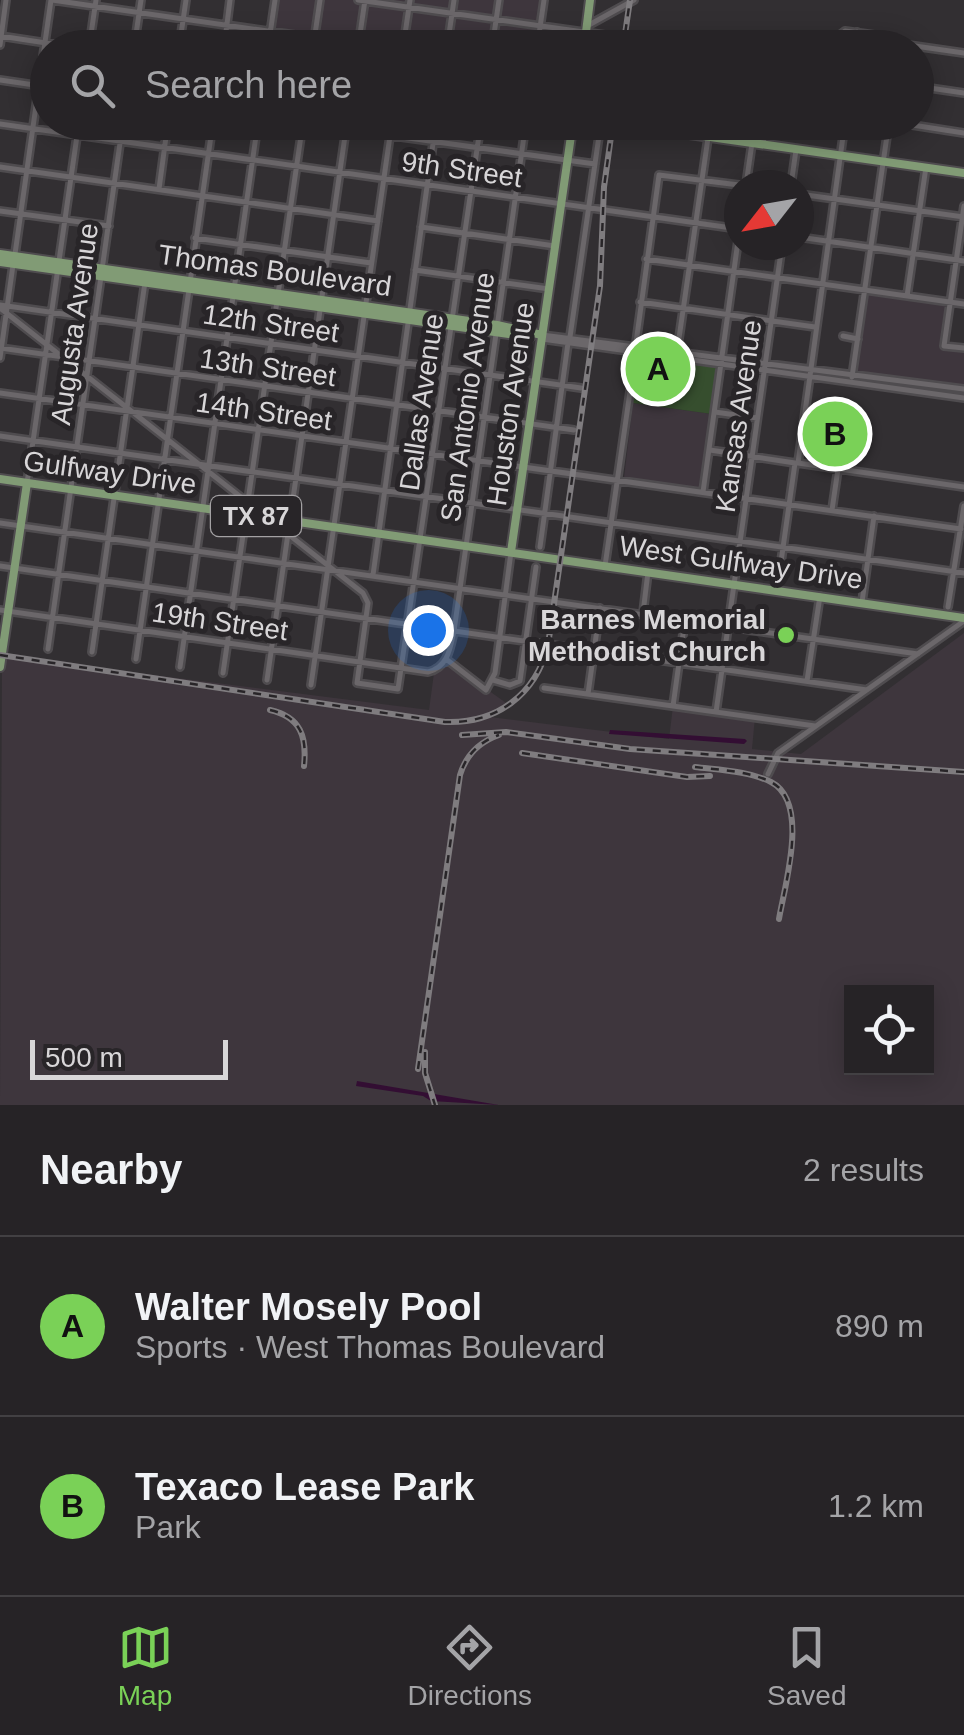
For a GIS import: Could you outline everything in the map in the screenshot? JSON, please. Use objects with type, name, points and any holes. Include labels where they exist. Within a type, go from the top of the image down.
[{"type":"main road","points":[[586,29],[590,0]]},
{"type":"main road","name":"Houston Avenue","points":[[512,552],[571,140]]},
{"type":"main road","points":[[725,140],[964,173]]},
{"type":"main road","name":"Thomas Boulevard","points":[[0,254],[31,266],[85,266],[102,272]]},
{"type":"main road","name":"Thomas Boulevard","points":[[0,262],[14,260],[146,278],[542,337]]},
{"type":"main road","name":"Gulfway Drive","points":[[0,479],[512,552]]},
{"type":"main road","points":[[0,667],[4,610],[15,568],[27,483]]},
{"type":"main road","name":"West Gulfway Drive","points":[[512,552],[947,611],[964,620]]},
{"type":"street","points":[[0,45],[6,0]]},
{"type":"street","points":[[47,30],[52,0],[96,3],[264,30]]},
{"type":"street","points":[[136,30],[140,0]]},
{"type":"street","points":[[181,30],[186,0]]},
{"type":"street","points":[[226,30],[230,0]]},
{"type":"street","points":[[271,30],[275,0]]},
{"type":"street","points":[[316,30],[320,0]]},
{"type":"street","points":[[359,30],[362,0],[590,30]]},
{"type":"street","points":[[450,30],[454,0]]},
{"type":"street","points":[[495,30],[499,0]]},
{"type":"street","points":[[539,30],[544,0]]},
{"type":"street","points":[[586,29],[634,0]]},
{"type":"street","points":[[92,30],[96,3]]},
{"type":"street","points":[[405,30],[409,4]]},
{"type":"street","points":[[1,36],[30,40]]},
{"type":"street","points":[[934,49],[964,53]]},
{"type":"street","points":[[0,80],[30,85]]},
{"type":"street","points":[[934,89],[964,93]]},
{"type":"street","name":"9th Street","points":[[0,124],[30,128]]},
{"type":"street","points":[[934,128],[964,133]]},
{"type":"street","points":[[0,358],[4,308],[31,140]]},
{"type":"street","points":[[27,483],[76,140]]},
{"type":"street","name":"9th Street","points":[[121,140],[724,229]]},
{"type":"street","name":"Augusta Avenue","points":[[48,649],[121,140]]},
{"type":"street","points":[[158,190],[166,140]]},
{"type":"street","points":[[136,660],[210,140]]},
{"type":"street","points":[[180,667],[255,140]]},
{"type":"street","points":[[223,673],[300,140]]},
{"type":"street","points":[[267,680],[345,140]]},
{"type":"street","points":[[311,685],[331,569],[389,140]]},
{"type":"street","points":[[419,140],[595,164]]},
{"type":"street","name":"Dallas Avenue","points":[[360,661],[357,683],[400,687],[479,140]]},
{"type":"street","name":"San Antonio Avenue","points":[[434,671],[446,659],[454,632],[523,140]]},
{"type":"street","points":[[540,547],[600,140]]},
{"type":"street","points":[[677,352],[705,140]]},
{"type":"street","points":[[763,145],[764,140]]},
{"type":"street","points":[[777,590],[842,140]]},
{"type":"street","points":[[852,379],[887,140]]},
{"type":"street","points":[[372,576],[434,142]]},
{"type":"street","points":[[746,170],[752,144]]},
{"type":"street","points":[[793,170],[796,150]]},
{"type":"street","points":[[0,167],[378,220]]},
{"type":"street","points":[[907,296],[926,168]]},
{"type":"street","points":[[606,566],[659,175],[724,183]]},
{"type":"street","points":[[814,196],[963,217]]},
{"type":"street","points":[[964,206],[960,260],[944,346],[964,348]]},
{"type":"street","points":[[0,211],[108,226]]},
{"type":"street","points":[[422,227],[555,246]]},
{"type":"street","points":[[196,238],[372,264]]},
{"type":"street","points":[[814,240],[960,260]]},
{"type":"street","points":[[646,259],[964,304]]},
{"type":"street","points":[[704,492],[736,260]]},
{"type":"street","name":"Kansas Avenue","points":[[716,712],[780,260]]},
{"type":"street","points":[[415,270],[549,289]]},
{"type":"street","points":[[92,652],[146,278]]},
{"type":"street","points":[[640,302],[816,327]]},
{"type":"street","points":[[4,308],[365,596],[368,603],[360,661]]},
{"type":"street","name":"12th Street","points":[[4,308],[581,388]]},
{"type":"street","points":[[842,336],[858,339]]},
{"type":"street","points":[[542,337],[722,361]]},
{"type":"street","name":"13th Street","points":[[1,348],[574,430]]},
{"type":"street","points":[[636,348],[964,398]]},
{"type":"street","points":[[852,379],[964,389]]},
{"type":"street","points":[[915,391],[916,383]]},
{"type":"street","name":"14th Street","points":[[0,393],[961,529]]},
{"type":"street","points":[[715,412],[758,418]]},
{"type":"street","points":[[0,436],[200,464]]},
{"type":"street","points":[[710,450],[964,487]]},
{"type":"street","points":[[208,468],[964,572]]},
{"type":"street","points":[[832,510],[838,470]]},
{"type":"street","points":[[952,630],[947,611],[964,506]]},
{"type":"street","points":[[862,602],[874,516]]},
{"type":"street","points":[[0,523],[918,654]]},
{"type":"street","name":"Houston Avenue","points":[[446,659],[486,690],[493,680],[512,552]]},
{"type":"street","points":[[0,566],[867,690]]},
{"type":"street","points":[[493,680],[517,684],[520,681],[536,567]]},
{"type":"street","points":[[642,614],[648,572]]},
{"type":"street","points":[[807,681],[820,596]]},
{"type":"street","points":[[588,694],[600,608]]},
{"type":"street","name":"19th Street","points":[[4,610],[434,671]]},
{"type":"street","points":[[673,706],[685,620]]},
{"type":"street","points":[[768,774],[778,753],[964,620]]},
{"type":"street","points":[[544,688],[815,726]]},
{"type":"shaded area","points":[[279,0],[548,0],[544,30],[275,30]]},
{"type":"shaded area","points":[[868,293],[948,305],[942,347],[964,350],[964,387],[857,371]]},
{"type":"shaded area","points":[[633,403],[712,414],[700,489],[624,478]]},
{"type":"shaded area","points":[[964,633],[964,1105],[0,1105],[2,656],[429,710],[434,673],[447,661],[509,705],[490,717],[669,739],[673,706],[755,717],[752,749],[801,754]]},
{"type":"shaded area","points":[[610,730],[747,741],[744,744],[609,734]]},
{"type":"shaded area","points":[[357,1081],[499,1105],[431,1101],[423,1096],[356,1086]]},
{"type":"green space","points":[[639,356],[719,366],[712,414],[633,403]]},
{"type":"railway","points":[[626,30],[630,0]]},
{"type":"railway","points":[[0,655],[445,722],[481,718],[511,703],[534,678],[548,645],[600,286],[604,187],[611,140]]},
{"type":"railway","points":[[270,710],[289,718],[300,730],[304,766]]},
{"type":"railway","points":[[462,735],[506,732],[630,749],[964,772]]},
{"type":"railway","points":[[418,1069],[460,775],[474,750],[499,735]]},
{"type":"railway","points":[[522,753],[687,777],[710,776]]},
{"type":"railway","points":[[695,767],[753,775],[783,792],[790,807],[792,845],[779,919]]},
{"type":"railway","points":[[425,1052],[425,1073],[435,1105]]},
{"type":"place","name":"Walter Mosely Pool","points":[[658,369]]},
{"type":"place","name":"Texaco Lease Park","points":[[835,434]]},
{"type":"place","name":"Barnes Memorial Methodist Church","points":[[786,635]]}]
